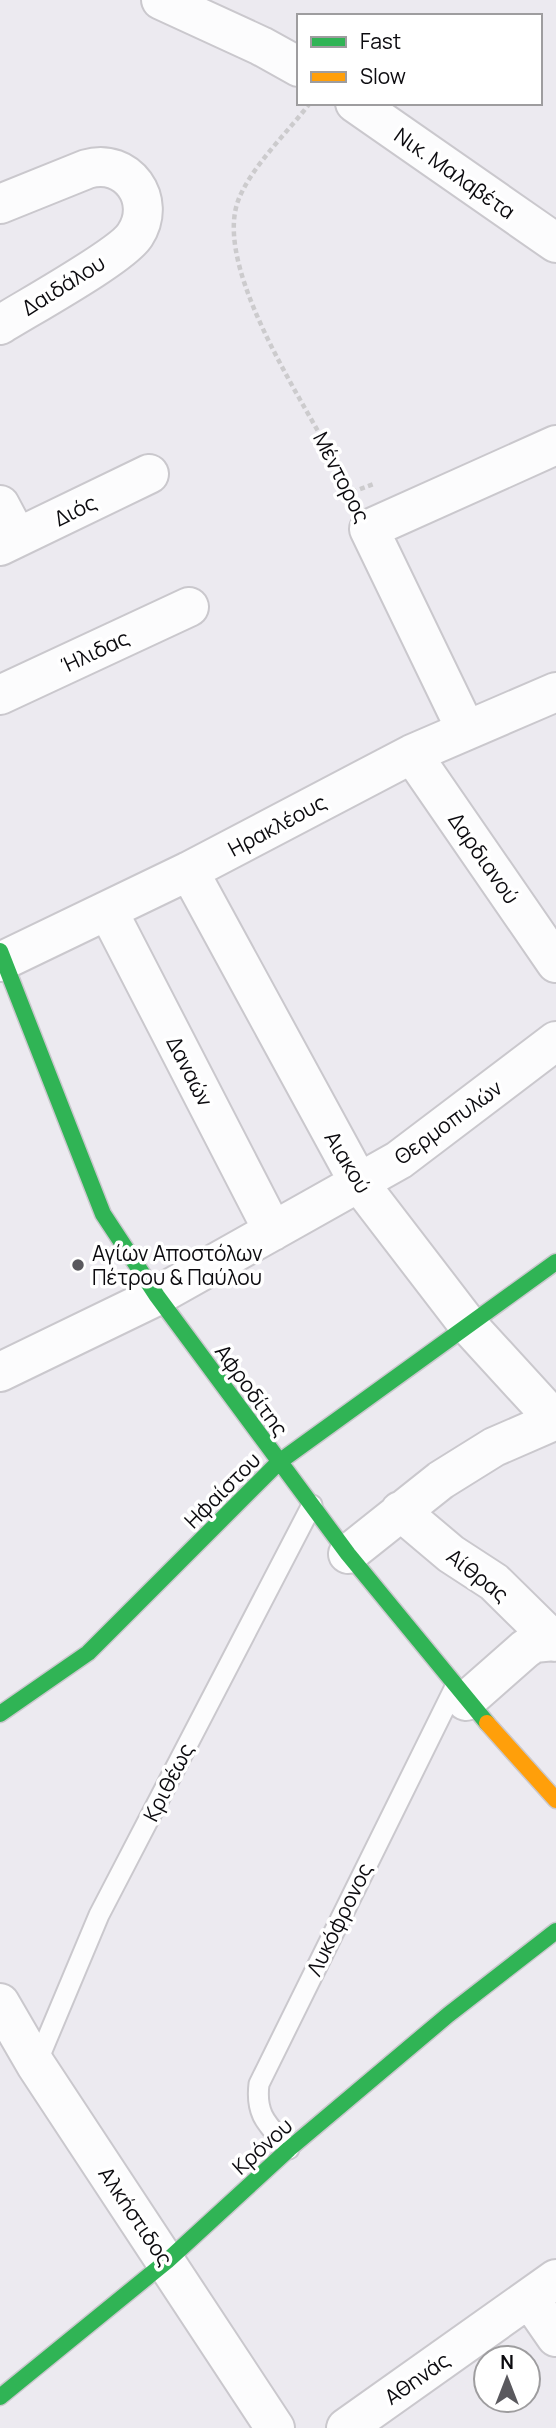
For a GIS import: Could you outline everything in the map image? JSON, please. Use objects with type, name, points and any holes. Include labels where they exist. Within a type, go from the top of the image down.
[{"type":"street","points":[[161,0],[261,46],[297,67]]},
{"type":"street","name":"Νικ. Μαλαβέτα","points":[[358,105],[556,243]]},
{"type":"street","name":"Δαιδάλου","points":[[0,204],[87,169],[103,166],[120,170],[139,190],[143,205],[140,225],[125,246],[0,325]]},
{"type":"street","points":[[369,529],[556,445]]},
{"type":"street","name":"Διός","points":[[6,529],[149,474]]},
{"type":"street","name":"Μέντορος","points":[[369,529],[466,730]]},
{"type":"street","name":"Ήλιδας","points":[[0,695],[190,607]]},
{"type":"street","name":"Ηρακλέους","points":[[1,958],[108,911],[189,871],[412,754],[556,692]]},
{"type":"street","name":"Δαρδιανού","points":[[412,754],[556,963]]},
{"type":"street","name":"Αιακού","points":[[189,871],[359,1184],[468,1325],[556,1420]]},
{"type":"street","name":"Δαναών","points":[[108,911],[273,1231]]},
{"type":"street","name":"Αφροδίτης","points":[[1,958],[103,1214],[157,1296],[348,1554],[460,1694],[556,1800]]},
{"type":"street","name":"Θερμοπυλών","points":[[0,1372],[157,1296],[359,1184],[412,1151],[556,1041]]},
{"type":"street","name":"Ηφαίστου","points":[[0,1714],[88,1653],[279,1462],[556,1262]]},
{"type":"street","points":[[348,1554],[400,1511],[475,1458],[556,1420]]},
{"type":"street","name":"Αίθρας","points":[[400,1511],[451,1554],[494,1582],[555,1642]]},
{"type":"street","name":"Λυκόφρoνος","points":[[460,1694],[534,1643],[555,1642]]},
{"type":"street","name":"Κρόνου","points":[[0,2397],[167,2261],[289,2148],[448,2015],[556,1931]]},
{"type":"street","name":"Αλκήστιδος","points":[[0,2003],[36,2065],[275,2428]]},
{"type":"street","points":[[542,2288],[556,2337]]},
{"type":"street","name":"Αθηνάς","points":[[346,2428],[542,2288]]},
{"type":"lane","name":"Κριθέως","points":[[36,2065],[99,1915],[312,1505]]},
{"type":"lane","name":"Λυκόφρoνος","points":[[289,2148],[260,2115],[257,2101],[259,2084],[460,1694]]},
{"type":"path","name":"Μέντορος","points":[[308,105],[246,183],[233,220],[234,252],[245,293],[369,529]]},
{"type":"traffic: fast","points":[[0,951],[103,1214],[157,1296],[348,1554],[487,1723]]},
{"type":"traffic: fast","points":[[0,1714],[88,1653],[279,1462],[556,1262]]},
{"type":"traffic: fast","points":[[0,2397],[167,2261],[289,2149],[448,2015],[556,1931]]},
{"type":"traffic: slow","points":[[487,1723],[556,1800]]},
{"type":"place","name":"Αγίων Αποστόλων Πέτρου & Παύλου","points":[[78,1265]]}]
